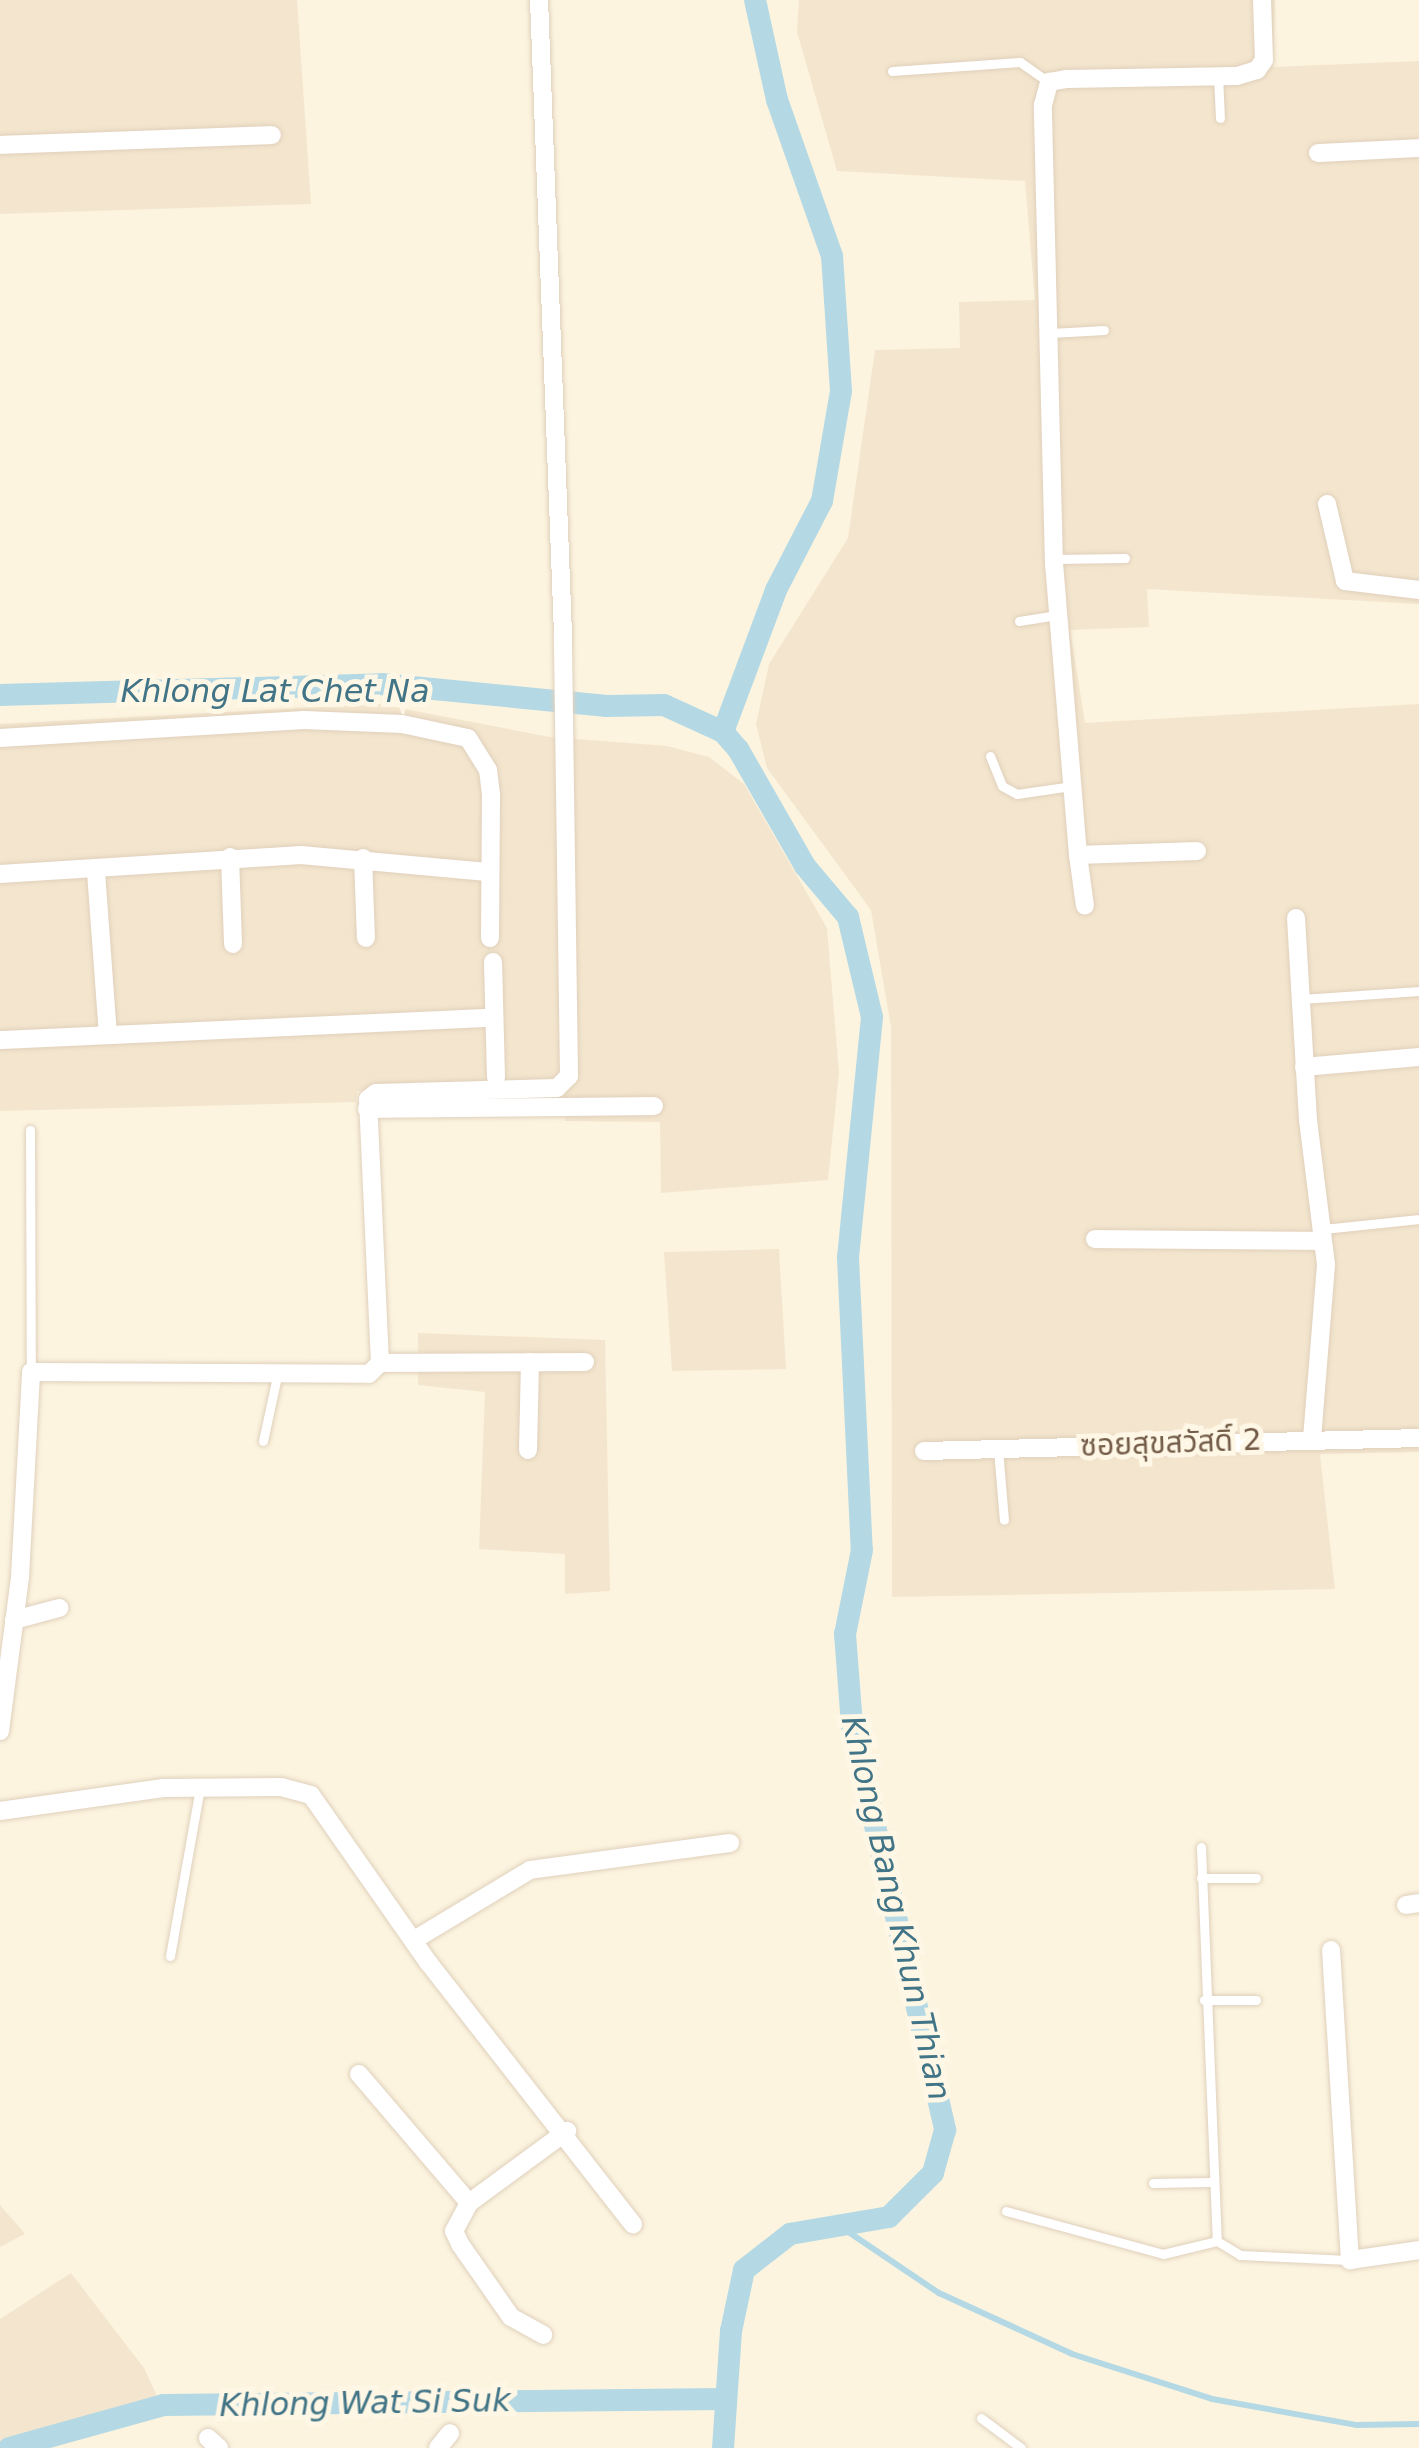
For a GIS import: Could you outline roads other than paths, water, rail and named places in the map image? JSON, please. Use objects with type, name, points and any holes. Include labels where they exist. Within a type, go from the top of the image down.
[{"type":"street","points":[[0,1732],[14,1620],[32,1372],[370,1374],[380,1363],[368,1109],[376,1093],[566,1085],[566,751],[539,0]]},
{"type":"street","points":[[1085,906],[1056,616],[1043,105],[1049,82],[1218,76],[1261,65],[1262,0]]},
{"type":"street","points":[[0,146],[272,134]]},
{"type":"street","points":[[1318,153],[1419,148]]},
{"type":"street","points":[[1327,504],[1345,581],[1419,590]]},
{"type":"street","points":[[0,738],[304,720],[402,724],[468,738],[488,770],[490,938]]},
{"type":"street","points":[[1078,855],[1196,852]]},
{"type":"street","points":[[0,874],[96,872],[230,857],[363,858],[487,872]]},
{"type":"street","points":[[230,857],[232,944]]},
{"type":"street","points":[[363,858],[366,938]]},
{"type":"street","points":[[96,872],[108,1035]]},
{"type":"street","points":[[1296,918],[1304,1067],[1326,1265],[1312,1438]]},
{"type":"street","points":[[493,962],[496,1077]]},
{"type":"street","points":[[0,1040],[493,1018]]},
{"type":"street","points":[[1304,1067],[1419,1057]]},
{"type":"street","points":[[368,1109],[654,1106]]},
{"type":"street","points":[[1095,1240],[1320,1236]]},
{"type":"street","points":[[528,1450],[530,1362]]},
{"type":"street","points":[[380,1363],[585,1362]]},
{"type":"street","name":"ซอยสุขสวัสดิ์ 2","points":[[924,1451],[1419,1438]]},
{"type":"street","points":[[14,1620],[59,1608]]},
{"type":"street","points":[[0,1811],[200,1787],[281,1788],[311,1795],[414,1940],[567,2132],[633,2224]]},
{"type":"street","points":[[414,1940],[530,1870],[730,1843]]},
{"type":"street","points":[[1330,1950],[1350,2260],[1419,2250]]},
{"type":"street","points":[[359,2074],[469,2204]]},
{"type":"street","points":[[543,2335],[512,2318],[454,2231],[469,2204],[567,2132]]},
{"type":"lane","points":[[892,71],[1020,62],[1049,82]]},
{"type":"lane","points":[[1218,76],[1220,118]]},
{"type":"lane","points":[[1051,332],[1104,330]]},
{"type":"lane","points":[[1054,559],[1125,558]]},
{"type":"lane","points":[[1019,620],[1056,616]]},
{"type":"lane","points":[[990,756],[1002,786],[1017,794],[1072,786]]},
{"type":"lane","points":[[1300,999],[1419,990]]},
{"type":"lane","points":[[30,1130],[32,1372]]},
{"type":"lane","points":[[1320,1236],[1419,1218]]},
{"type":"lane","points":[[263,1441],[277,1376]]},
{"type":"lane","points":[[998,1448],[1004,1520]]},
{"type":"lane","points":[[170,1956],[200,1787]]},
{"type":"lane","points":[[1200,1846],[1210,2182],[1217,2241]]},
{"type":"lane","points":[[1201,1878],[1256,1878]]},
{"type":"lane","points":[[1204,2000],[1256,2000]]},
{"type":"lane","points":[[1153,2184],[1210,2182]]},
{"type":"lane","points":[[1006,2211],[1163,2254],[1217,2241],[1240,2255],[1350,2260]]},
{"type":"lane","points":[[981,2418],[1021,2448]]},
{"type":"waterway","name":"Khlong Bang Khun Thian","points":[[723,732],[776,590],[822,501],[841,391],[832,256],[777,100],[755,0]]},
{"type":"waterway","name":"Khlong Bang Khun Thian","points":[[0,695],[382,684],[607,706],[664,705],[723,732],[738,749],[805,866],[848,917],[872,1017],[848,1258],[862,1550],[845,1634],[852,1726],[945,2130],[933,2173],[889,2217],[790,2234],[744,2270],[731,2331],[723,2448]]},
{"type":"waterway","points":[[838,2225],[939,2293],[1072,2354],[1212,2399],[1356,2425],[1419,2424]]},
{"type":"waterway","name":"Khlong Wat Si Suk","points":[[9,2448],[164,2405],[726,2399]]},
{"type":"water label","name":"Khlong Lat Chet Na","points":[[275,691]]}]
